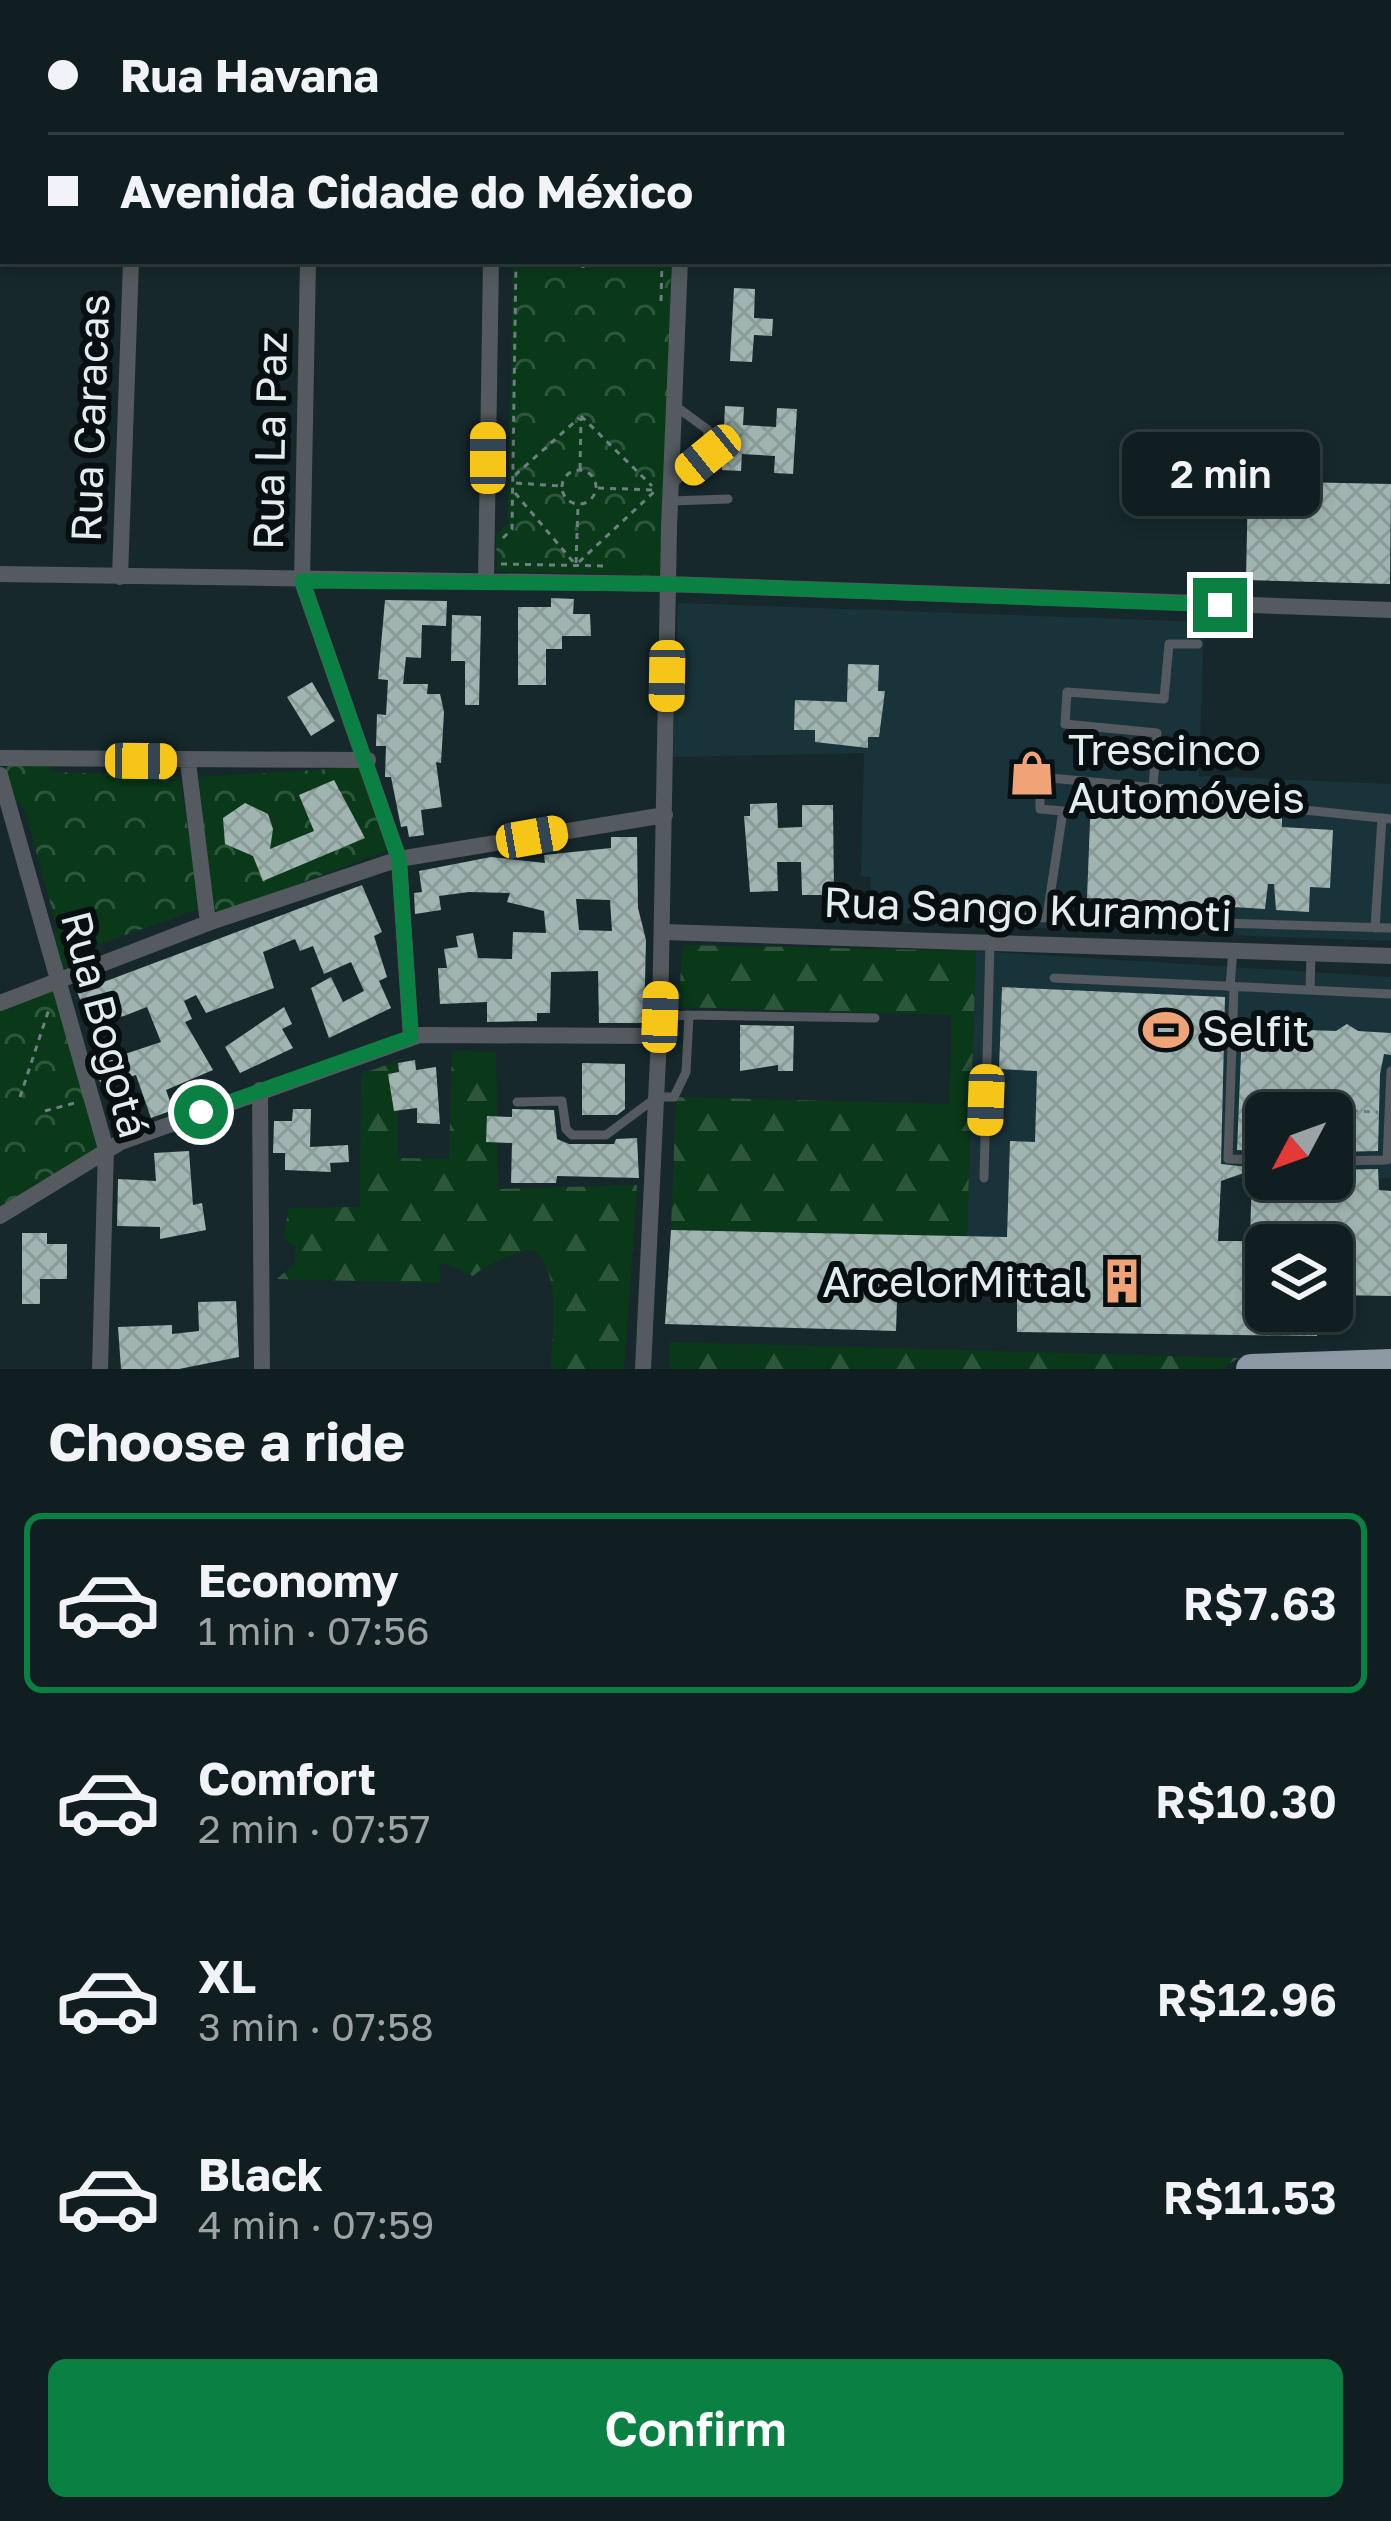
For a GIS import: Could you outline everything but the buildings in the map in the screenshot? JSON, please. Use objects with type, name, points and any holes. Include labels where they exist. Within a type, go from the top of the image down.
[{"type":"highway","points":[[1251,1369],[1391,1364]]},
{"type":"street","name":"Rua Caracas","points":[[120,577],[130,264]]},
{"type":"street","name":"Rua La Paz","points":[[308,264],[302,581],[399,859],[411,1037]]},
{"type":"street","points":[[487,581],[490,264]]},
{"type":"street","points":[[643,1369],[663,932],[668,584],[664,496],[674,405],[680,264]]},
{"type":"street","points":[[0,574],[668,584],[1391,610]]},
{"type":"street","points":[[0,758],[368,760]]},
{"type":"street","points":[[188,762],[208,923]]},
{"type":"street","name":"Rua Bogotá","points":[[0,775],[106,1149],[100,1369]]},
{"type":"street","points":[[0,1003],[208,923],[399,859],[665,815]]},
{"type":"street","name":"Rua Sango Kuramoti","points":[[663,932],[1391,956]]},
{"type":"street","points":[[0,1216],[106,1149],[411,1037],[659,1036]]},
{"type":"street","points":[[260,1090],[262,1369]]},
{"type":"lane","points":[[664,496],[708,455],[708,430],[674,405]]},
{"type":"lane","points":[[664,496],[728,499]]},
{"type":"lane","points":[[1153,788],[1157,733],[1065,724],[1066,692],[1164,699],[1169,644],[1198,644]]},
{"type":"lane","points":[[1047,916],[1063,811],[1040,808],[1040,777],[1387,819],[1375,928]]},
{"type":"lane","points":[[983,916],[1391,928]]},
{"type":"lane","points":[[984,1178],[989,942]]},
{"type":"lane","points":[[1233,950],[1228,1159],[1245,1159]]},
{"type":"lane","points":[[1310,989],[1311,952]]},
{"type":"lane","points":[[1054,978],[1391,994]]},
{"type":"lane","points":[[517,1102],[562,1101],[572,1135],[606,1135],[658,1097],[674,1097],[683,1083],[689,1015]]},
{"type":"lane","points":[[660,1017],[875,1018]]},
{"type":"lane","points":[[1353,1161],[1386,1161],[1391,1071]]},
{"type":"path","points":[[501,540],[512,529],[516,264]]},
{"type":"path","points":[[512,480],[580,416]]},
{"type":"path","points":[[580,416],[664,496]]},
{"type":"path","points":[[580,416],[580,470]]},
{"type":"path","points":[[657,469],[664,496]]},
{"type":"path","points":[[580,470],[590,474],[596,488],[593,498],[578,505],[568,501],[562,487],[566,476],[580,470]]},
{"type":"path","points":[[512,480],[562,487]]},
{"type":"path","points":[[596,488],[664,496]]},
{"type":"path","points":[[513,490],[576,565]]},
{"type":"path","points":[[576,565],[664,496]]},
{"type":"path","points":[[576,565],[578,505]]},
{"type":"path","points":[[500,564],[615,566]]},
{"type":"path","points":[[20,1097],[59,984]]},
{"type":"path","points":[[44,1111],[92,1098]]},
{"type":"path","points":[[1230,1107],[1390,1112]]},
{"type":"shaded area","name":"Trescinco Automóveis","points":[[678,603],[1204,622],[1199,776],[1391,784],[1391,941],[869,922],[871,877],[861,876],[864,753],[673,757]]},
{"type":"shaded area","points":[[976,951],[1391,977],[1391,1178],[1353,1178],[1353,1092],[1245,1092],[1245,1178],[1221,1178],[1217,1241],[967,1236]]},
{"type":"green space","points":[[513,264],[671,264],[665,568],[660,576],[497,571],[496,535],[508,523]]},
{"type":"green space","points":[[51,762],[52,772],[179,776],[201,908],[89,948],[92,959],[59,970],[49,934],[58,932],[25,810],[6,790],[2,768],[7,763]]},
{"type":"green space","points":[[364,767],[388,850],[221,913],[212,910],[199,777]]},
{"type":"green space","points":[[683,945],[976,951],[967,1236],[671,1230],[676,1097],[950,1104],[951,1015],[678,1007]]},
{"type":"green space","points":[[53,991],[101,1145],[0,1208],[0,1007]]},
{"type":"green space","points":[[452,1051],[496,1052],[498,1189],[637,1185],[624,1369],[551,1369],[552,1288],[542,1259],[532,1249],[501,1259],[473,1276],[445,1263],[439,1266],[440,1283],[277,1279],[294,1264],[296,1247],[283,1238],[289,1208],[360,1207],[361,1074],[398,1061],[398,1158],[449,1159]]},
{"type":"green space","points":[[669,1342],[1239,1358],[1220,1369],[669,1369]]},
{"type":"water","points":[[1160,438],[1174,440],[1182,449],[1178,489],[1171,496],[1159,492],[1155,499],[1139,504],[1140,462],[1148,462],[1149,455],[1144,449]]},
{"type":"place","name":"Trescinco Automóveis","points":[[1032,773]]},
{"type":"place","name":"Selfit","points":[[1166,1030]]},
{"type":"place","name":"ArcelorMittal","points":[[1122,1281]]},
{"type":"route","points":[[201,1112],[411,1037],[399,859],[302,581],[668,584],[1220,605]]}]
